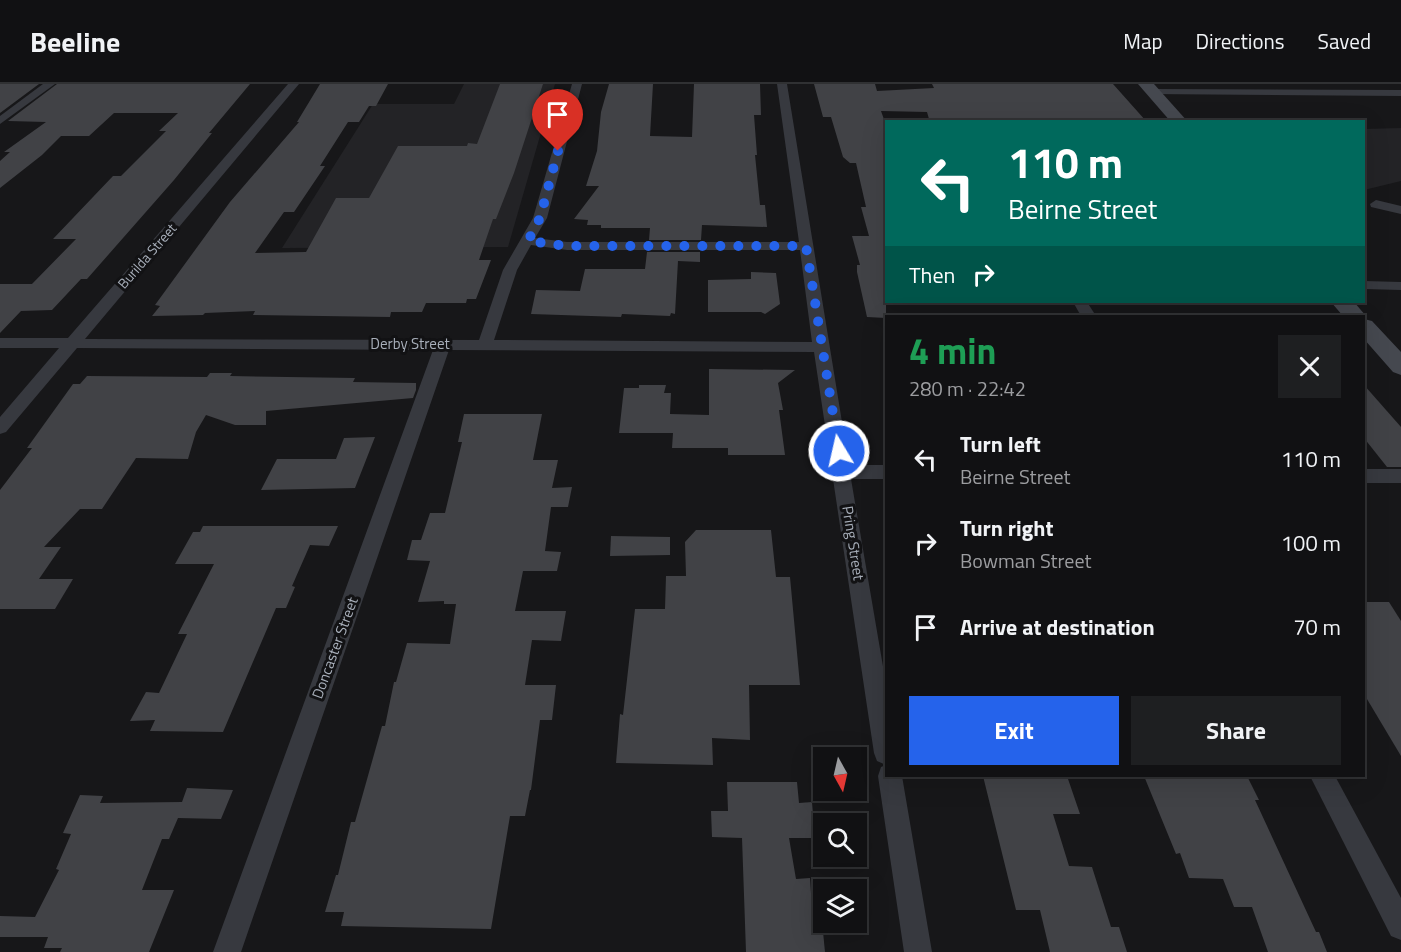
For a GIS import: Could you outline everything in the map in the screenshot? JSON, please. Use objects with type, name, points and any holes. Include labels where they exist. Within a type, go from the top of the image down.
[{"type":"main road","points":[[1150,88],[1178,120]]},
{"type":"main road","points":[[1343,303],[1354,315]]},
{"type":"main road","points":[[1365,327],[1401,367]]},
{"type":"street","points":[[0,121],[50,84]]},
{"type":"street","name":"Burilda Street","points":[[0,428],[294,84]]},
{"type":"street","points":[[485,345],[510,270],[540,218],[577,84]]},
{"type":"street","name":"Pring Street","points":[[782,84],[885,747]]},
{"type":"street","points":[[1150,88],[1401,93]]},
{"type":"street","points":[[1376,204],[1401,210]]},
{"type":"street","points":[[528,241],[567,246],[806,246]]},
{"type":"street","points":[[1365,285],[1401,286]]},
{"type":"street","name":"Derby Street","points":[[0,343],[821,346]]},
{"type":"street","name":"Doncaster Street","points":[[227,952],[443,344]]},
{"type":"street","points":[[842,472],[885,472]]},
{"type":"street","points":[[1365,476],[1401,476]]},
{"type":"street","points":[[890,777],[918,952]]},
{"type":"street","points":[[1323,777],[1401,926]]},
{"type":"shaded area","points":[[464,84],[555,84],[508,247],[282,248],[373,104],[454,104]]},
{"type":"shaded area","points":[[1401,128],[1401,181],[1365,190],[1365,129]]},
{"type":"building","points":[[0,84],[39,84],[0,113]]},
{"type":"building","points":[[57,84],[250,84],[174,180],[87,279],[81,279],[52,310],[21,311],[0,333],[0,284],[32,284],[76,239],[53,239],[113,176],[121,176],[166,131],[159,131],[178,113],[114,113],[89,136],[61,136],[42,155],[0,188],[0,161],[10,152],[4,152],[46,122],[8,121]]},
{"type":"building","points":[[320,84],[388,84],[376,106],[369,106],[359,122],[348,122],[320,166],[325,166],[294,212],[284,212],[255,253],[306,252],[336,198],[369,198],[398,146],[477,144],[500,84],[543,84],[514,173],[496,219],[493,219],[479,260],[491,260],[476,299],[467,299],[466,303],[426,303],[422,312],[391,312],[390,317],[253,315],[255,311],[152,316],[160,306],[155,305],[230,202],[299,122],[297,122]]},
{"type":"building","points":[[609,84],[653,84],[650,136],[692,137],[694,84],[760,84],[761,115],[754,115],[757,155],[755,155],[760,205],[765,205],[767,227],[702,225],[701,240],[649,240],[650,228],[601,228],[601,225],[587,225],[588,220],[574,219],[599,186],[586,186],[597,151],[601,112]]},
{"type":"building","points":[[814,84],[875,84],[877,91],[934,88],[932,84],[1113,84],[1145,120],[936,120],[936,118],[929,119],[927,112],[881,111],[885,122],[885,318],[867,317],[857,272],[857,265],[860,265],[852,236],[869,236],[861,207],[866,207],[856,163],[850,163],[843,157],[831,117],[823,117]]},
{"type":"building","points":[[647,252],[700,252],[700,262],[678,261],[675,314],[671,313],[670,316],[622,314],[621,317],[531,314],[536,290],[580,291],[585,269],[645,269]]},
{"type":"building","points":[[751,272],[776,273],[780,304],[765,314],[761,312],[708,312],[708,280],[751,279]]},
{"type":"building","points":[[709,369],[795,370],[778,383],[783,410],[779,410],[785,455],[728,455],[728,448],[672,448],[673,433],[619,433],[624,388],[639,388],[639,385],[666,385],[664,393],[671,393],[670,414],[709,415]]},
{"type":"building","points":[[210,373],[232,373],[230,376],[355,378],[353,382],[416,383],[416,390],[413,398],[266,411],[266,425],[235,425],[206,415],[196,432],[188,459],[136,458],[102,509],[80,509],[44,547],[61,547],[39,579],[73,579],[55,609],[0,609],[0,490],[32,448],[27,448],[73,384],[80,384],[87,376],[207,377]]},
{"type":"building","points":[[1365,386],[1401,427],[1401,467],[1387,467],[1365,439]]},
{"type":"building","points":[[464,414],[542,414],[533,460],[558,460],[552,488],[572,487],[568,507],[551,507],[545,551],[561,552],[557,571],[523,571],[515,611],[566,611],[561,641],[532,640],[525,685],[556,685],[552,720],[540,720],[531,790],[525,816],[510,816],[491,929],[341,926],[344,912],[325,912],[336,875],[338,875],[351,822],[355,822],[382,726],[385,726],[394,682],[396,682],[407,643],[450,644],[456,604],[444,604],[444,601],[418,602],[430,561],[407,560],[412,540],[421,540],[430,513],[445,513],[462,442],[458,442]]},
{"type":"building","points":[[375,437],[355,488],[261,490],[277,459],[336,459],[344,438]]},
{"type":"building","points":[[203,526],[338,526],[329,546],[310,545],[292,586],[295,587],[286,608],[276,608],[223,732],[150,731],[155,720],[130,721],[146,692],[159,693],[187,634],[178,634],[214,564],[175,564],[193,532],[200,532]]},
{"type":"building","points":[[696,530],[771,530],[776,577],[790,577],[800,685],[749,685],[750,740],[712,738],[713,765],[616,763],[620,714],[623,715],[635,609],[665,609],[666,576],[686,576],[685,542]]},
{"type":"building","points":[[611,536],[670,537],[670,555],[610,556]]},
{"type":"building","points":[[1365,602],[1389,602],[1401,621],[1401,756],[1365,696]]},
{"type":"building","points":[[983,777],[1067,777],[1080,814],[1053,814],[1069,866],[1092,867],[1111,927],[1119,927],[1127,952],[1050,952],[1040,910],[1016,910]]},
{"type":"building","points":[[1144,777],[1248,777],[1259,800],[1255,800],[1327,952],[1268,952],[1252,907],[1234,907],[1223,879],[1189,878],[1180,853],[1176,854]]},
{"type":"building","points":[[727,782],[797,782],[799,803],[812,802],[813,838],[789,838],[796,879],[810,878],[811,893],[813,892],[813,933],[823,933],[825,952],[746,952],[742,838],[712,837],[711,811],[728,811]]},
{"type":"building","points":[[187,788],[233,790],[221,819],[178,818],[169,839],[162,839],[142,890],[174,890],[149,952],[60,952],[62,948],[44,948],[48,937],[0,937],[0,916],[35,917],[59,870],[56,869],[71,834],[63,833],[80,795],[103,796],[100,803],[182,802]]},
{"type":"route","points":[[558,151],[540,218],[528,241],[567,246],[806,246],[839,451]]}]
